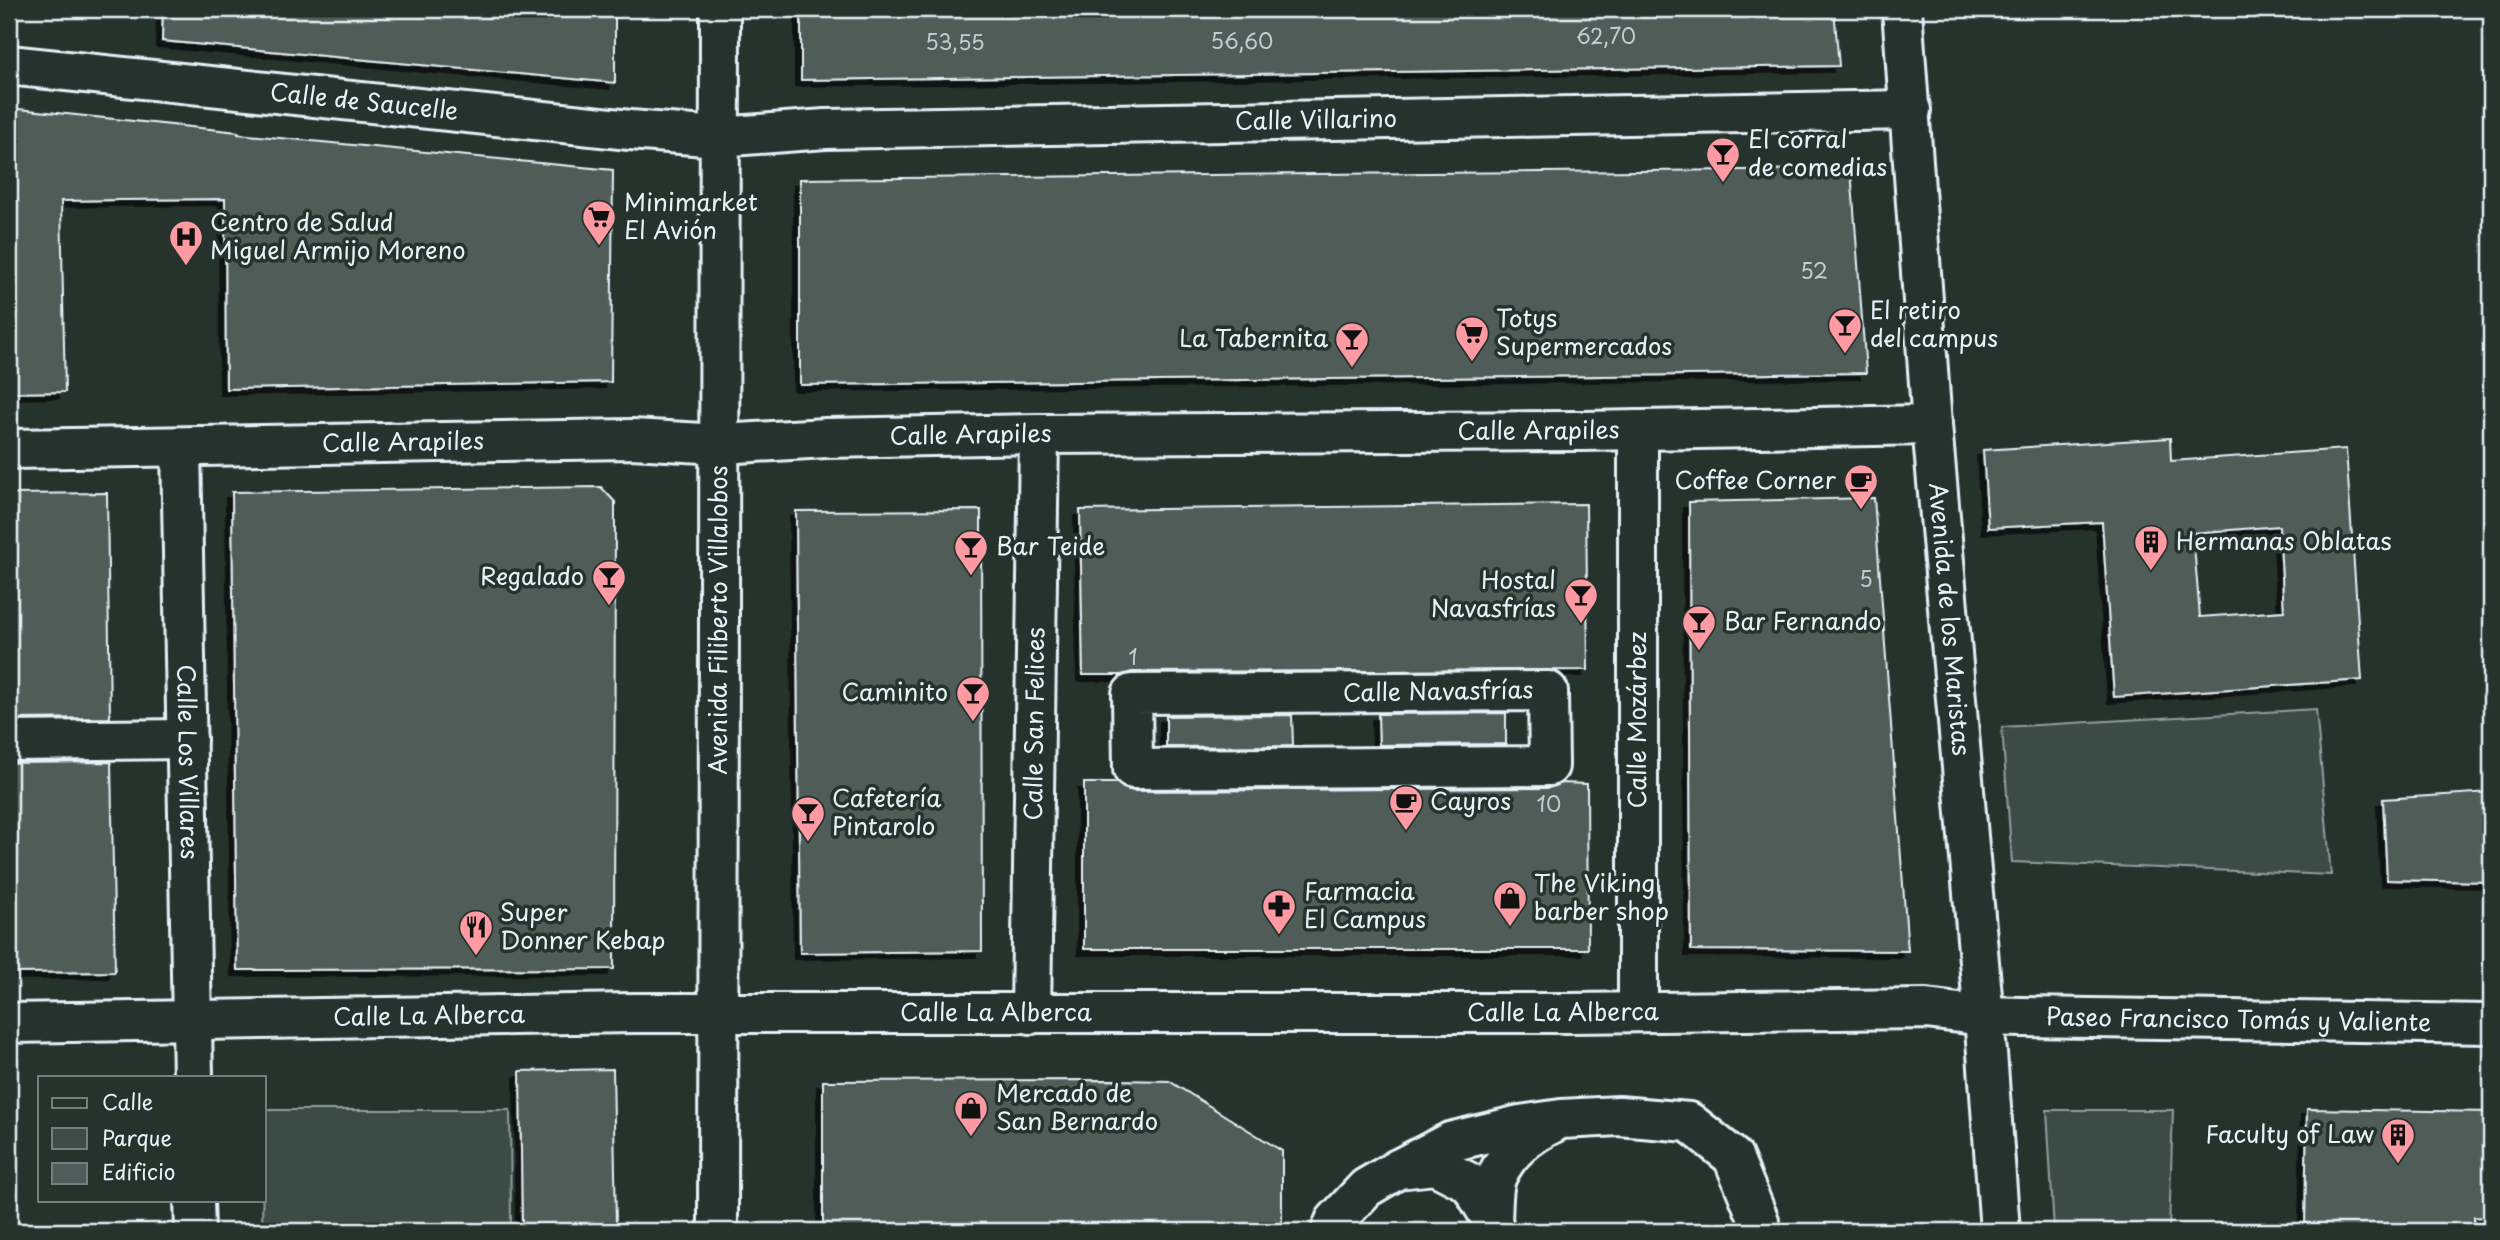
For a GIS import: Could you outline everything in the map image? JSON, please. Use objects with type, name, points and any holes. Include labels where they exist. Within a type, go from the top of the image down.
[{"type":"street","name":"Avenida Filiberto Villalobos","points":[[718,1231],[720,9]]},
{"type":"street","name":"Avenida de los Maristas","points":[[1902,9],[1932,425],[1984,1016],[2000,1231]]},
{"type":"street","name":"Calle de Saucelle","points":[[9,65],[719,137]]},
{"type":"street","name":"Calle Villarino","points":[[719,137],[825,129],[1911,110]]},
{"type":"street","name":"Calle Arapiles","points":[[9,449],[632,439],[721,444],[826,438],[1039,434],[1932,425]]},
{"type":"street","name":"Calle Mozárbez","points":[[1638,430],[1638,1011]]},
{"type":"street","name":"Calle San Felices","points":[[1031,1014],[1039,434]]},
{"type":"street","name":"Calle Los Villares","points":[[181,447],[193,1076]]},
{"type":"street","name":"Calle Navasfrías","points":[[1548,691],[1549,765],[1133,769],[1133,732],[1132,694],[1548,691]]},
{"type":"street","points":[[9,741],[187,739]]},
{"type":"street","name":"Calle La Alberca","points":[[9,1023],[619,1014],[1570,1013],[1926,1009],[1984,1016]]},
{"type":"street","name":"Paseo Francisco Tomás y Valiente","points":[[1984,1016],[2491,1024]]},
{"type":"street","points":[[1331,1231],[1335,1221],[1366,1188],[1450,1142],[1520,1125],[1561,1119],[1619,1116],[1689,1122],[1734,1157],[1759,1221],[1759,1231]]},
{"type":"street","points":[[1494,1226],[1496,1178],[1510,1156],[1531,1134],[1561,1119]]},
{"type":"street","points":[[1398,1169],[1435,1165],[1470,1183],[1494,1226]]},
{"type":"street","points":[[194,1202],[195,1231]]},
{"type":"green space","points":[[2316,709],[2331,875],[2012,862],[2002,727]]},
{"type":"green space","points":[[266,1110],[510,1110],[511,1231],[262,1231],[262,1202],[266,1202]]},
{"type":"green space","points":[[2047,1110],[2173,1110],[2169,1231],[2054,1231]]},
{"type":"building","points":[[163,9],[615,9],[615,83],[162,41]]},
{"type":"building","points":[[801,9],[1834,9],[1839,66],[801,80]]},
{"type":"building","points":[[9,108],[238,134],[613,170],[611,382],[226,389],[225,199],[61,201],[65,392],[9,393]]},
{"type":"building","points":[[1851,169],[1866,373],[800,385],[800,179]]},
{"type":"building","name":"Hermanas Oblatas","points":[[2170,438],[2171,461],[2346,449],[2362,680],[2114,697],[2102,522],[1988,528],[1983,450]],"holes":[[[2279,526],[2284,611],[2200,617],[2193,533]]]},
{"type":"building","points":[[601,487],[615,502],[614,969],[237,970],[232,492]]},
{"type":"building","points":[[107,493],[110,718],[9,719],[9,494]]},
{"type":"building","points":[[1874,498],[1908,951],[1691,950],[1689,502]]},
{"type":"building","points":[[1586,504],[1588,670],[1132,672],[1121,675],[1083,675],[1080,510]]},
{"type":"building","points":[[981,510],[982,951],[800,953],[796,511]]},
{"type":"building","points":[[1506,713],[1506,744],[1379,745],[1378,714]]},
{"type":"building","points":[[1292,715],[1293,746],[1166,747],[1166,716]]},
{"type":"building","points":[[111,762],[115,972],[9,973],[9,763]]},
{"type":"building","points":[[1084,783],[1117,783],[1133,791],[1549,788],[1562,783],[1587,784],[1588,949],[1084,949]]},
{"type":"building","points":[[2491,792],[2491,882],[2387,880],[2383,799]]},
{"type":"building","points":[[613,1069],[616,1224],[522,1225],[520,1071]]},
{"type":"building","name":"Mercado de San Bernardo","points":[[823,1081],[1169,1081],[1282,1151],[1282,1231],[823,1231]]},
{"type":"building","name":"Faculty of Law","points":[[2307,1109],[2491,1112],[2491,1218],[2474,1217],[2474,1231],[2305,1231]]},
{"type":"place","name":"El corral de comedias","points":[[1723,184]]},
{"type":"place","name":"Minimarket El Avión","points":[[599,247]]},
{"type":"place","name":"Centro de Salud Miguel Armijo Moreno","points":[[186,267]]},
{"type":"place","name":"El retiro del campus","points":[[1845,355]]},
{"type":"place","name":"Totys Supermercados","points":[[1472,363]]},
{"type":"place","name":"La Tabernita","points":[[1352,369]]},
{"type":"place","name":"Coffee Corner","points":[[1861,511]]},
{"type":"place","name":"Hermanas Oblatas","points":[[2151,572]]},
{"type":"place","name":"Bar Teide","points":[[971,577]]},
{"type":"place","name":"Regalado","points":[[609,607]]},
{"type":"place","name":"Hostal Navasfrías","points":[[1581,625]]},
{"type":"place","name":"Bar Fernando","points":[[1699,652]]},
{"type":"place","name":"Caminito","points":[[973,723]]},
{"type":"place","name":"Cayros","points":[[1406,832]]},
{"type":"place","name":"Cafetería Pintarolo","points":[[808,843]]},
{"type":"place","name":"The Viking barber shop","points":[[1510,928]]},
{"type":"place","name":"Farmacia El Campus","points":[[1279,936]]},
{"type":"place","name":"Super Donner Kebap","points":[[476,957]]},
{"type":"place","name":"Mercado de San Bernardo","points":[[971,1138]]},
{"type":"place","name":"Faculty of Law","points":[[2398,1165]]}]
